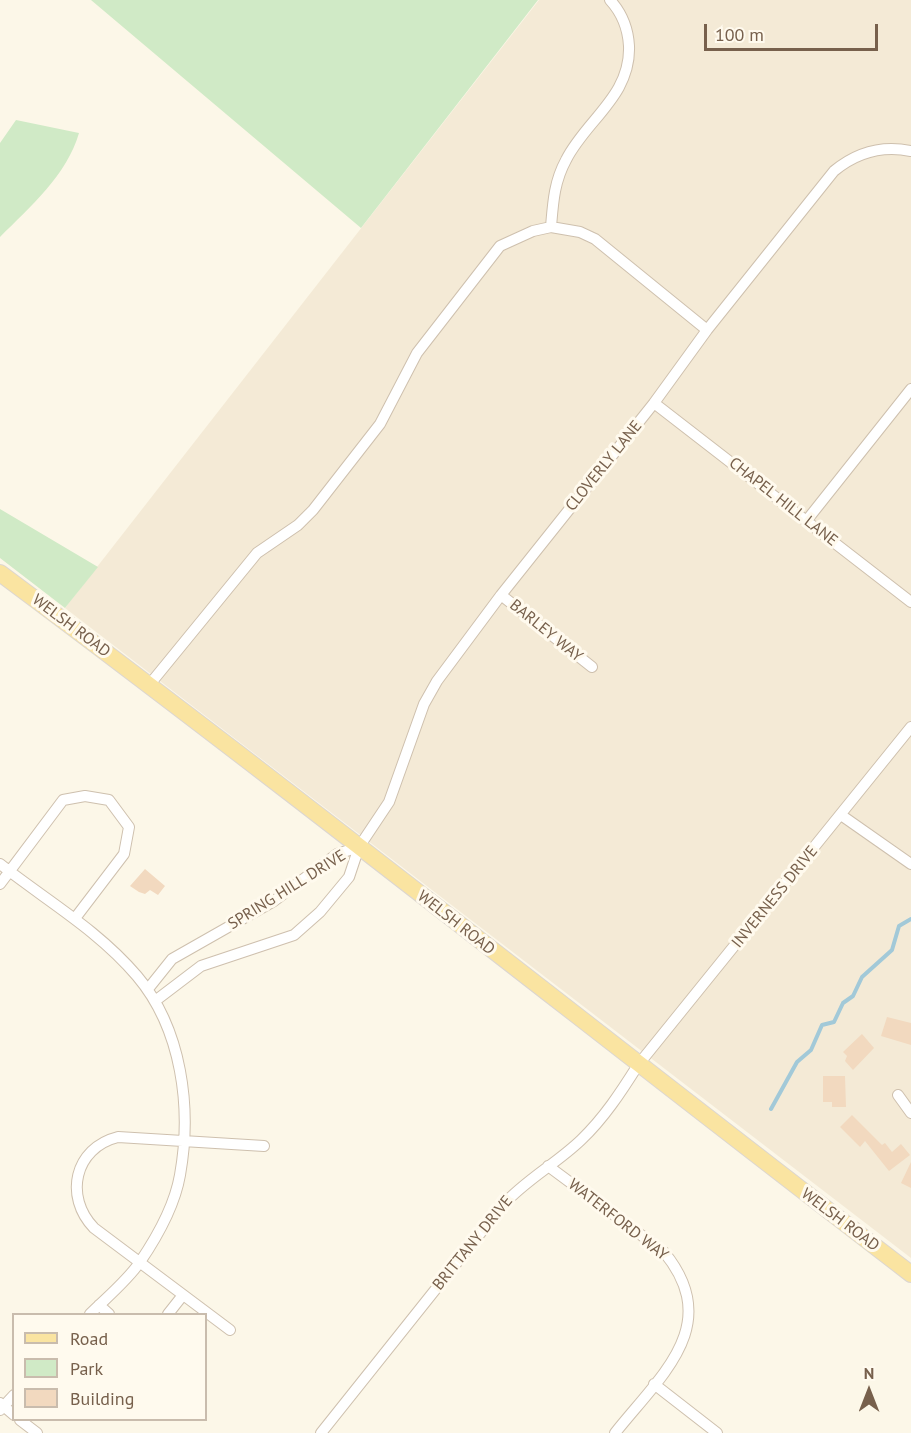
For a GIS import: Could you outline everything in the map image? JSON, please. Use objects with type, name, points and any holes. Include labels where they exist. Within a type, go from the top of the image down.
[{"type":"main road","name":"WELSH ROAD","points":[[0,573],[150,684],[638,1065],[911,1274]]},
{"type":"street","points":[[551,227],[554,193],[566,160],[615,96],[626,74],[628,35],[619,10],[610,0]]},
{"type":"street","name":"CLOVERLY LANE","points":[[359,847],[389,802],[424,704],[437,681],[501,595],[654,403],[707,330],[834,171],[848,159],[868,152],[884,149],[911,151]]},
{"type":"street","points":[[150,684],[257,553],[298,525],[312,510],[380,423],[417,353],[500,246],[533,231],[551,227],[580,232],[596,239],[707,330]]},
{"type":"street","points":[[807,520],[911,389]]},
{"type":"street","name":"CHAPEL HILL LANE","points":[[654,403],[911,602]]},
{"type":"street","name":"BARLEY WAY","points":[[501,595],[592,668]]},
{"type":"street","name":"INVERNESS DRIVE","points":[[638,1065],[911,727]]},
{"type":"street","points":[[0,885],[63,800],[85,796],[109,800],[129,827],[124,854],[76,917]]},
{"type":"street","points":[[841,815],[911,864]]},
{"type":"street","name":"SPRING HILL DRIVE","points":[[148,989],[172,959],[274,901],[337,854],[359,847]]},
{"type":"street","name":"SPRING HILL DRIVE","points":[[155,1001],[201,966],[294,935],[320,912],[348,877],[359,847]]},
{"type":"street","points":[[0,864],[76,917],[131,969],[148,989],[170,1030],[184,1085],[180,1175],[172,1202],[140,1262],[91,1313]]},
{"type":"street","name":"BRITTANY DRIVE","points":[[321,1433],[502,1206],[519,1188],[580,1140],[613,1105],[638,1065]]},
{"type":"street","points":[[898,1095],[911,1113]]},
{"type":"street","points":[[230,1330],[83,1217],[77,1203],[76,1192],[81,1166],[98,1146],[118,1137],[264,1146]]},
{"type":"street","name":"WATERFORD WAY","points":[[548,1166],[656,1246],[679,1270],[690,1311],[688,1331],[680,1349],[615,1433]]},
{"type":"street","points":[[169,1313],[183,1295]]},
{"type":"street","points":[[99,1305],[108,1313]]},
{"type":"street","points":[[654,1384],[717,1433]]},
{"type":"street","points":[[22,1421],[37,1433]]},
{"type":"shaded area","points":[[539,0],[911,0],[911,1258],[65,608]]},
{"type":"green space","points":[[91,0],[538,0],[361,228]]},
{"type":"green space","points":[[16,120],[79,133],[66,163],[57,176],[0,237],[0,143]]},
{"type":"green space","points":[[0,509],[98,567],[65,608],[0,558]]},
{"type":"building","points":[[145,869],[165,886],[158,895],[150,890],[145,894],[130,886]]},
{"type":"building","points":[[887,1017],[911,1023],[911,1045],[881,1036]]},
{"type":"building","points":[[862,1034],[874,1048],[853,1070],[845,1061],[847,1056],[843,1052]]},
{"type":"building","points":[[823,1076],[845,1076],[846,1107],[832,1107],[832,1102],[823,1102]]},
{"type":"building","points":[[852,1115],[882,1145],[885,1143],[892,1152],[901,1144],[910,1155],[889,1171],[865,1141],[860,1147],[840,1127]]},
{"type":"building","points":[[911,1162],[911,1188],[901,1183]]},
{"type":"waterway","points":[[771,1109],[797,1062],[811,1050],[822,1025],[834,1022],[843,1003],[853,996],[862,977],[892,950],[899,926],[911,919]]}]
